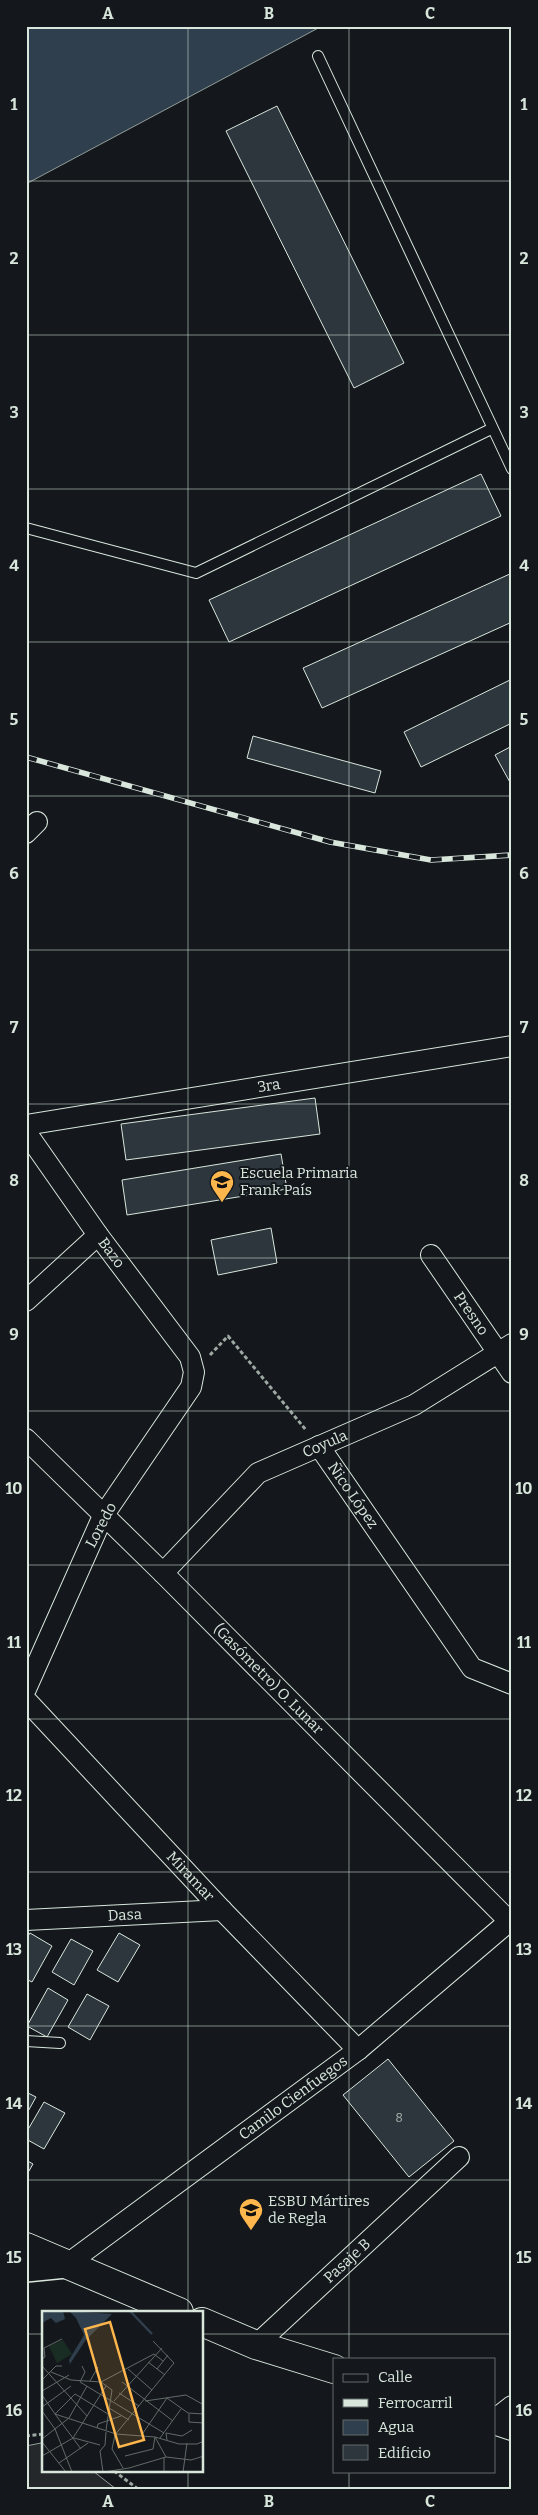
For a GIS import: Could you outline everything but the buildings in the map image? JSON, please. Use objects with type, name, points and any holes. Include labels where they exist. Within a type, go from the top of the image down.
[{"type":"main road","points":[[26,2247],[177,2311]]},
{"type":"main road","points":[[204,2323],[256,2344],[333,2369]]},
{"type":"main road","points":[[496,2421],[512,2426]]},
{"type":"street","name":"3ra","points":[[26,1125],[512,1046]]},
{"type":"street","name":"Bazo","points":[[26,1132],[98,1235],[190,1357],[194,1372]]},
{"type":"street","points":[[26,1301],[98,1235]]},
{"type":"street","name":"Presno","points":[[431,1255],[505,1349],[512,1373]]},
{"type":"street","name":"Coyula","points":[[163,1573],[258,1473],[414,1405],[505,1349]]},
{"type":"street","name":"Loredo","points":[[26,1689],[103,1516],[191,1387],[194,1372]]},
{"type":"street","name":"(Gasómetro) O. Lunar","points":[[26,1439],[163,1573],[511,1921]]},
{"type":"street","name":"Ñico López","points":[[319,1446],[472,1668],[512,1684]]},
{"type":"street","name":"Miramar","points":[[26,1700],[222,1910],[358,2050]]},
{"type":"street","name":"Dasa","points":[[26,1920],[222,1910]]},
{"type":"street","name":"Camilo Cienfuegos","points":[[66,2265],[358,2050],[511,1921]]},
{"type":"street","name":"Pasaje B","points":[[256,2344],[459,2157]]},
{"type":"street","points":[[26,2269],[66,2265]]},
{"type":"street","points":[[496,2418],[512,2406]]},
{"type":"lane","points":[[318,56],[491,429],[512,469]]},
{"type":"lane","points":[[26,528],[196,574],[491,429]]},
{"type":"lane","points":[[26,2041],[60,2043]]},
{"type":"path","name":"Ñico López","points":[[194,1372],[228,1336],[319,1446]]},
{"type":"path","points":[[26,2436],[42,2434]]},
{"type":"path","points":[[115,2472],[138,2489]]},
{"type":"shaded area","points":[[42,2443],[42,2472],[94,2472],[116,2489],[26,2489],[26,2446]]},
{"type":"water","points":[[26,26],[322,26],[26,184]]},
{"type":"railway","points":[[26,757],[330,842],[431,860],[512,855]]},
{"type":"place","name":"Escuela Primaria Frank País","points":[[222,1203]]},
{"type":"place","name":"ESBU Mártires de Regla","points":[[251,2231]]}]
